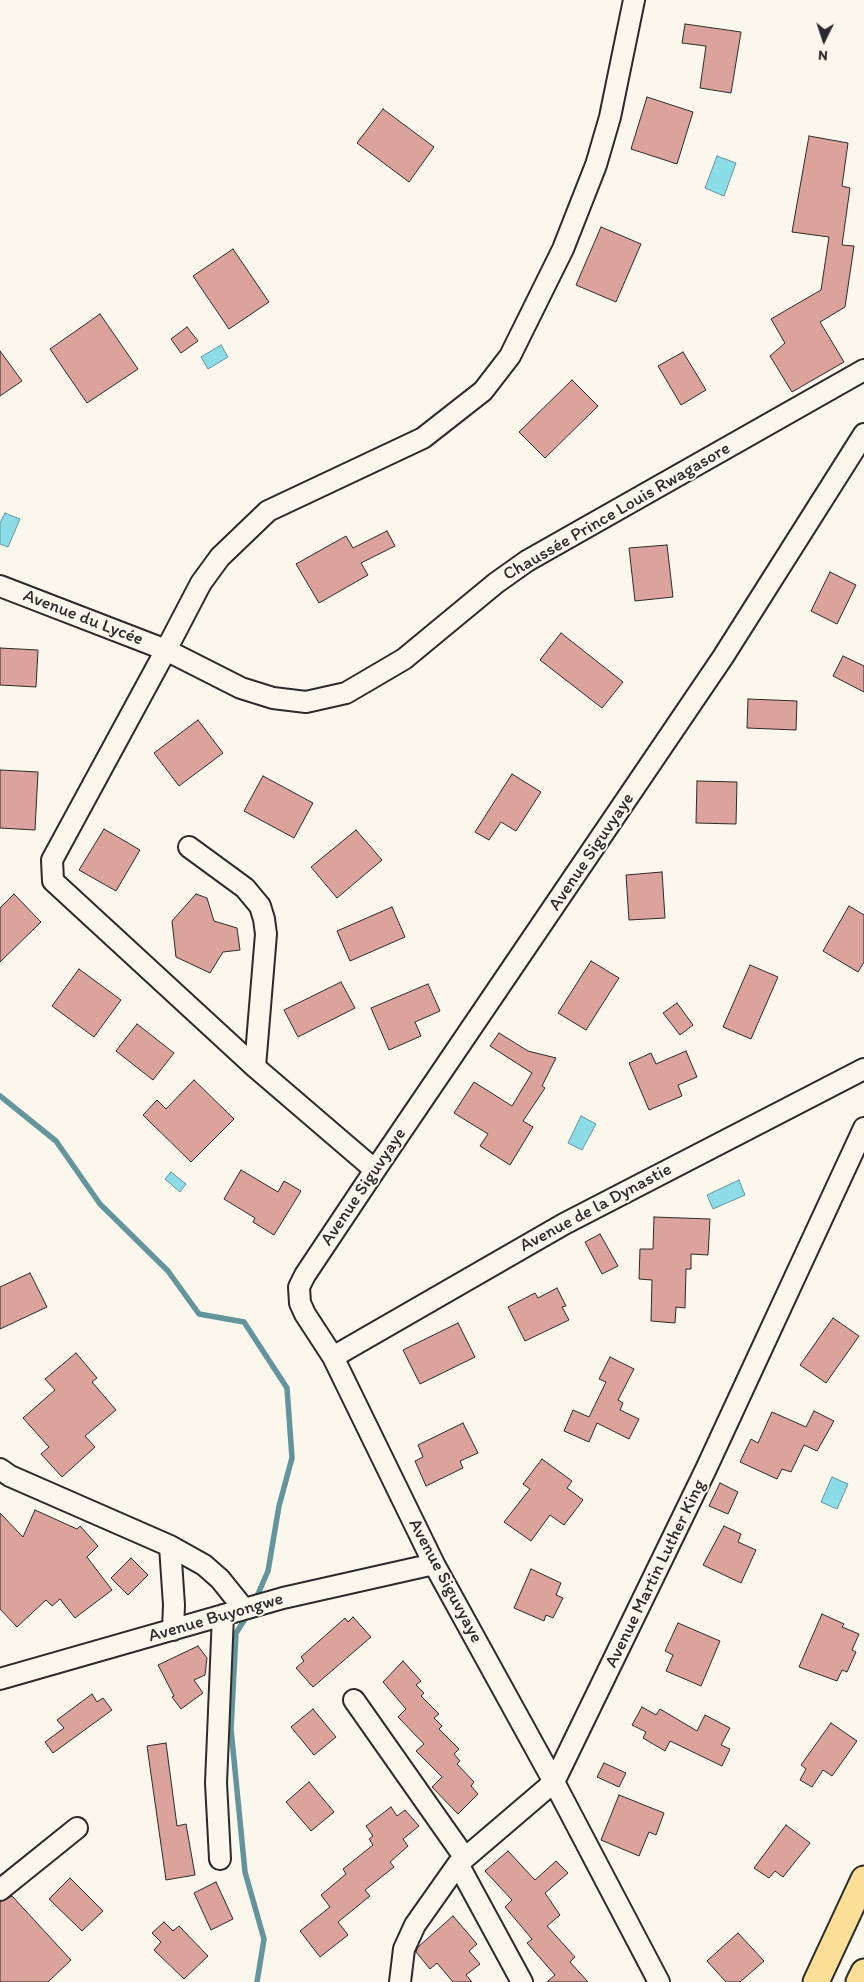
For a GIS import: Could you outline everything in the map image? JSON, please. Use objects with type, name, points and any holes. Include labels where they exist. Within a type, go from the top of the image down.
[{"type":"main road","points":[[816,1982],[864,1879]]},
{"type":"main road","points":[[859,1982],[864,1972]]},
{"type":"street","points":[[375,1170],[255,1067],[53,881],[52,860],[201,583],[220,557],[268,511],[423,438],[483,391],[510,356],[563,249],[596,165],[610,117],[634,0]]},
{"type":"street","name":"Chaussée Prince Louis Rwagasore","points":[[166,650],[241,688],[273,698],[306,702],[346,693],[404,659],[496,583],[527,561],[864,370]]},
{"type":"street","name":"Avenue Siguvyaye","points":[[659,1982],[554,1782],[434,1564],[333,1357],[305,1314],[300,1303],[299,1287],[305,1275],[375,1170],[677,728],[864,434]]},
{"type":"street","name":"Avenue du Lycée","points":[[0,586],[166,650]]},
{"type":"street","points":[[189,847],[245,888],[260,906],[264,919],[266,934],[255,1067]]},
{"type":"street","name":"Avenue de la Dynastie","points":[[333,1357],[564,1224],[864,1069]]},
{"type":"street","name":"Avenue Martin Luther King","points":[[400,1982],[404,1949],[415,1925],[462,1861],[554,1782],[706,1470],[864,1128]]},
{"type":"street","points":[[0,1469],[10,1476],[170,1546],[204,1565],[220,1579],[246,1608]]},
{"type":"street","points":[[170,1546],[174,1590],[173,1630]]},
{"type":"street","name":"Avenue Buyongwe","points":[[0,1679],[283,1598],[434,1564]]},
{"type":"street","points":[[220,1859],[216,1783],[223,1615]]},
{"type":"street","points":[[354,1700],[462,1861],[522,1982]]},
{"type":"street","points":[[0,1890],[77,1828]]},
{"type":"water","points":[[717,156],[736,163],[724,196],[705,188]]},
{"type":"water","points":[[221,345],[228,357],[208,369],[201,357]]},
{"type":"water","points":[[5,513],[20,519],[8,547],[0,544],[0,523]]},
{"type":"water","points":[[581,1116],[596,1124],[582,1150],[568,1143]]},
{"type":"water","points":[[171,1172],[186,1184],[180,1192],[165,1179]]},
{"type":"water","points":[[739,1180],[745,1195],[713,1209],[707,1195]]},
{"type":"water","points":[[832,1477],[848,1484],[837,1509],[821,1502]]},
{"type":"building","points":[[685,24],[741,32],[731,93],[700,88],[706,46],[682,43]]},
{"type":"building","points":[[647,97],[693,112],[677,164],[631,149]]},
{"type":"building","points":[[383,109],[434,147],[409,182],[357,143]]},
{"type":"building","points":[[809,136],[848,143],[842,186],[850,188],[842,245],[854,246],[845,307],[820,322],[844,362],[792,392],[770,356],[785,343],[771,319],[821,290],[829,237],[792,232]]},
{"type":"building","points":[[601,227],[641,244],[616,302],[576,285]]},
{"type":"building","points":[[233,249],[269,302],[229,329],[193,276]]},
{"type":"building","points":[[100,314],[138,369],[87,403],[50,349]]},
{"type":"building","points":[[187,327],[198,341],[181,353],[171,339]]},
{"type":"building","points":[[0,351],[22,381],[0,396]]},
{"type":"building","points":[[683,352],[706,390],[681,405],[658,366]]},
{"type":"building","points":[[572,380],[598,406],[545,458],[519,432]]},
{"type":"building","points":[[387,531],[395,546],[361,563],[368,575],[319,603],[296,564],[346,536],[353,548]]},
{"type":"building","points":[[667,545],[673,597],[635,601],[629,548]]},
{"type":"building","points":[[830,572],[856,585],[837,624],[811,611]]},
{"type":"building","points":[[561,633],[623,682],[602,708],[540,660]]},
{"type":"building","points":[[0,648],[38,650],[36,687],[0,685]]},
{"type":"building","points":[[843,656],[864,666],[864,692],[833,676]]},
{"type":"building","points":[[748,699],[797,701],[796,730],[747,728]]},
{"type":"building","points":[[198,720],[223,753],[179,786],[154,753]]},
{"type":"building","points":[[0,770],[38,772],[35,830],[0,828]]},
{"type":"building","points":[[512,774],[541,792],[516,831],[501,822],[489,840],[475,832]]},
{"type":"building","points":[[263,776],[313,803],[294,838],[244,811]]},
{"type":"building","points":[[697,781],[737,782],[736,824],[696,823]]},
{"type":"building","points":[[104,829],[140,850],[116,891],[79,870]]},
{"type":"building","points":[[356,830],[382,860],[337,898],[311,867]]},
{"type":"building","points":[[662,872],[665,918],[629,920],[626,875]]},
{"type":"building","points":[[14,894],[41,922],[0,962],[0,908]]},
{"type":"building","points":[[196,894],[207,898],[214,921],[237,928],[240,950],[223,952],[210,973],[176,957],[172,921]]},
{"type":"building","points":[[849,906],[864,915],[864,962],[858,972],[823,951]]},
{"type":"building","points":[[392,907],[405,937],[350,961],[337,931]]},
{"type":"building","points":[[591,961],[619,978],[586,1030],[558,1013]]},
{"type":"building","points":[[750,965],[778,977],[751,1039],[723,1027]]},
{"type":"building","points":[[79,969],[121,1000],[94,1037],[52,1006]]},
{"type":"building","points":[[341,982],[355,1008],[298,1037],[284,1010]]},
{"type":"building","points":[[428,984],[440,1011],[415,1022],[421,1036],[389,1050],[371,1008]]},
{"type":"building","points":[[677,1003],[693,1025],[680,1035],[663,1013]]},
{"type":"building","points":[[137,1024],[174,1053],[153,1080],[116,1051]]},
{"type":"building","points":[[499,1033],[528,1051],[556,1058],[542,1086],[545,1088],[523,1121],[533,1127],[510,1165],[480,1146],[488,1134],[454,1113],[474,1082],[512,1106],[532,1073],[490,1046]]},
{"type":"building","points":[[686,1051],[697,1077],[678,1085],[682,1096],[649,1110],[629,1063],[651,1053],[656,1064]]},
{"type":"building","points":[[194,1080],[234,1119],[191,1162],[143,1115],[157,1100],[166,1109]]},
{"type":"building","points":[[241,1170],[278,1192],[284,1181],[301,1191],[274,1235],[253,1222],[255,1218],[224,1199]]},
{"type":"building","points":[[654,1217],[710,1219],[708,1255],[691,1254],[691,1269],[686,1269],[685,1308],[676,1307],[675,1323],[651,1321],[652,1280],[639,1279],[640,1249],[653,1249]]},
{"type":"building","points":[[600,1234],[618,1266],[602,1274],[585,1242]]},
{"type":"building","points":[[30,1273],[47,1307],[0,1329],[0,1287]]},
{"type":"building","points":[[557,1288],[566,1306],[562,1307],[569,1320],[525,1341],[508,1307],[535,1293],[538,1298]]},
{"type":"building","points":[[833,1318],[859,1336],[826,1383],[800,1365]]},
{"type":"building","points":[[458,1323],[475,1357],[420,1384],[403,1350]]},
{"type":"building","points":[[76,1353],[97,1378],[92,1382],[116,1410],[85,1436],[95,1447],[62,1477],[41,1454],[49,1447],[23,1418],[55,1390],[45,1379]]},
{"type":"building","points":[[610,1357],[634,1369],[618,1400],[623,1403],[620,1410],[639,1419],[629,1439],[597,1423],[589,1442],[564,1431],[573,1410],[589,1417],[606,1382],[599,1379]]},
{"type":"building","points":[[814,1411],[834,1421],[817,1451],[804,1445],[791,1472],[782,1469],[777,1479],[740,1462],[751,1439],[758,1443],[772,1412],[806,1427]]},
{"type":"building","points":[[463,1423],[478,1453],[460,1461],[463,1468],[426,1486],[415,1461],[423,1457],[418,1445]]},
{"type":"building","points":[[542,1459],[572,1481],[567,1488],[583,1500],[564,1525],[550,1515],[531,1541],[504,1522],[530,1489],[523,1484]]},
{"type":"building","points":[[720,1483],[738,1492],[728,1514],[709,1506]]},
{"type":"building","points":[[35,1510],[77,1529],[80,1526],[98,1546],[87,1557],[112,1590],[75,1618],[60,1599],[52,1606],[46,1600],[17,1627],[0,1609],[0,1513],[23,1537]]},
{"type":"building","points":[[724,1526],[741,1534],[738,1542],[756,1550],[741,1583],[703,1565]]},
{"type":"building","points":[[131,1558],[148,1575],[128,1595],[111,1578]]},
{"type":"building","points":[[531,1569],[561,1583],[556,1595],[563,1598],[553,1618],[546,1615],[544,1621],[514,1608]]},
{"type":"building","points":[[822,1614],[844,1624],[842,1627],[859,1634],[852,1650],[856,1652],[847,1672],[842,1670],[837,1681],[799,1667]]},
{"type":"building","points":[[353,1617],[371,1637],[313,1687],[296,1668],[304,1661],[301,1657],[345,1618],[348,1622]]},
{"type":"building","points":[[678,1623],[720,1641],[701,1686],[666,1671],[673,1655],[665,1651]]},
{"type":"building","points":[[198,1646],[207,1658],[205,1675],[194,1680],[203,1693],[181,1709],[172,1697],[174,1696],[158,1665]]},
{"type":"building","points":[[403,1661],[421,1681],[416,1685],[424,1693],[421,1696],[439,1714],[434,1718],[442,1726],[439,1729],[459,1749],[454,1754],[460,1761],[457,1764],[474,1782],[471,1786],[478,1794],[458,1814],[432,1787],[442,1777],[416,1751],[424,1744],[398,1717],[406,1709],[383,1682]]},
{"type":"building","points":[[92,1694],[97,1702],[103,1698],[112,1710],[53,1753],[45,1742],[64,1728],[57,1720]]},
{"type":"building","points":[[642,1707],[656,1715],[660,1709],[697,1731],[705,1715],[730,1728],[721,1745],[730,1749],[722,1766],[670,1741],[665,1751],[643,1738],[646,1732],[632,1725]]},
{"type":"building","points":[[313,1709],[336,1737],[314,1755],[291,1727]]},
{"type":"building","points":[[831,1723],[857,1741],[832,1776],[823,1770],[812,1787],[800,1780],[806,1769],[801,1765]]},
{"type":"building","points":[[166,1743],[177,1826],[186,1824],[195,1875],[166,1880],[147,1746]]},
{"type":"building","points":[[604,1763],[626,1773],[619,1787],[597,1777]]},
{"type":"building","points":[[309,1782],[334,1812],[311,1831],[286,1802]]},
{"type":"building","points":[[619,1795],[664,1813],[656,1835],[649,1832],[639,1856],[601,1840]]},
{"type":"building","points":[[391,1807],[397,1816],[405,1810],[419,1826],[403,1839],[408,1846],[390,1862],[394,1867],[365,1890],[370,1896],[338,1922],[348,1935],[320,1957],[300,1931],[330,1907],[321,1895],[346,1874],[343,1869],[373,1845],[369,1839],[373,1836],[366,1826]]},
{"type":"building","points":[[786,1825],[810,1843],[783,1877],[775,1871],[769,1878],[754,1868]]},
{"type":"building","points":[[508,1851],[535,1880],[556,1861],[568,1873],[545,1893],[560,1915],[547,1926],[575,1957],[570,1962],[588,1982],[547,1982],[555,1975],[527,1943],[532,1939],[505,1907],[512,1900],[485,1871]]},
{"type":"building","points":[[70,1878],[103,1911],[82,1931],[49,1899]]},
{"type":"building","points":[[216,1882],[233,1919],[211,1930],[194,1893]]},
{"type":"building","points":[[12,1896],[71,1960],[48,1982],[0,1982],[0,1902]]},
{"type":"building","points":[[453,1916],[477,1944],[469,1951],[480,1964],[466,1975],[472,1982],[453,1982],[437,1963],[430,1969],[416,1952],[418,1947]]},
{"type":"building","points":[[164,1922],[173,1931],[179,1926],[208,1956],[184,1979],[154,1950],[161,1942],[152,1933]]},
{"type":"building","points":[[738,1933],[764,1961],[740,1982],[726,1982],[707,1961]]},
{"type":"waterway","points":[[0,1096],[56,1141],[100,1204],[168,1271],[199,1314],[244,1322],[287,1388],[292,1458],[279,1506],[268,1571],[255,1601]]},
{"type":"waterway","points":[[249,1613],[236,1633],[231,1729],[245,1872],[264,1939],[257,1982]]}]
